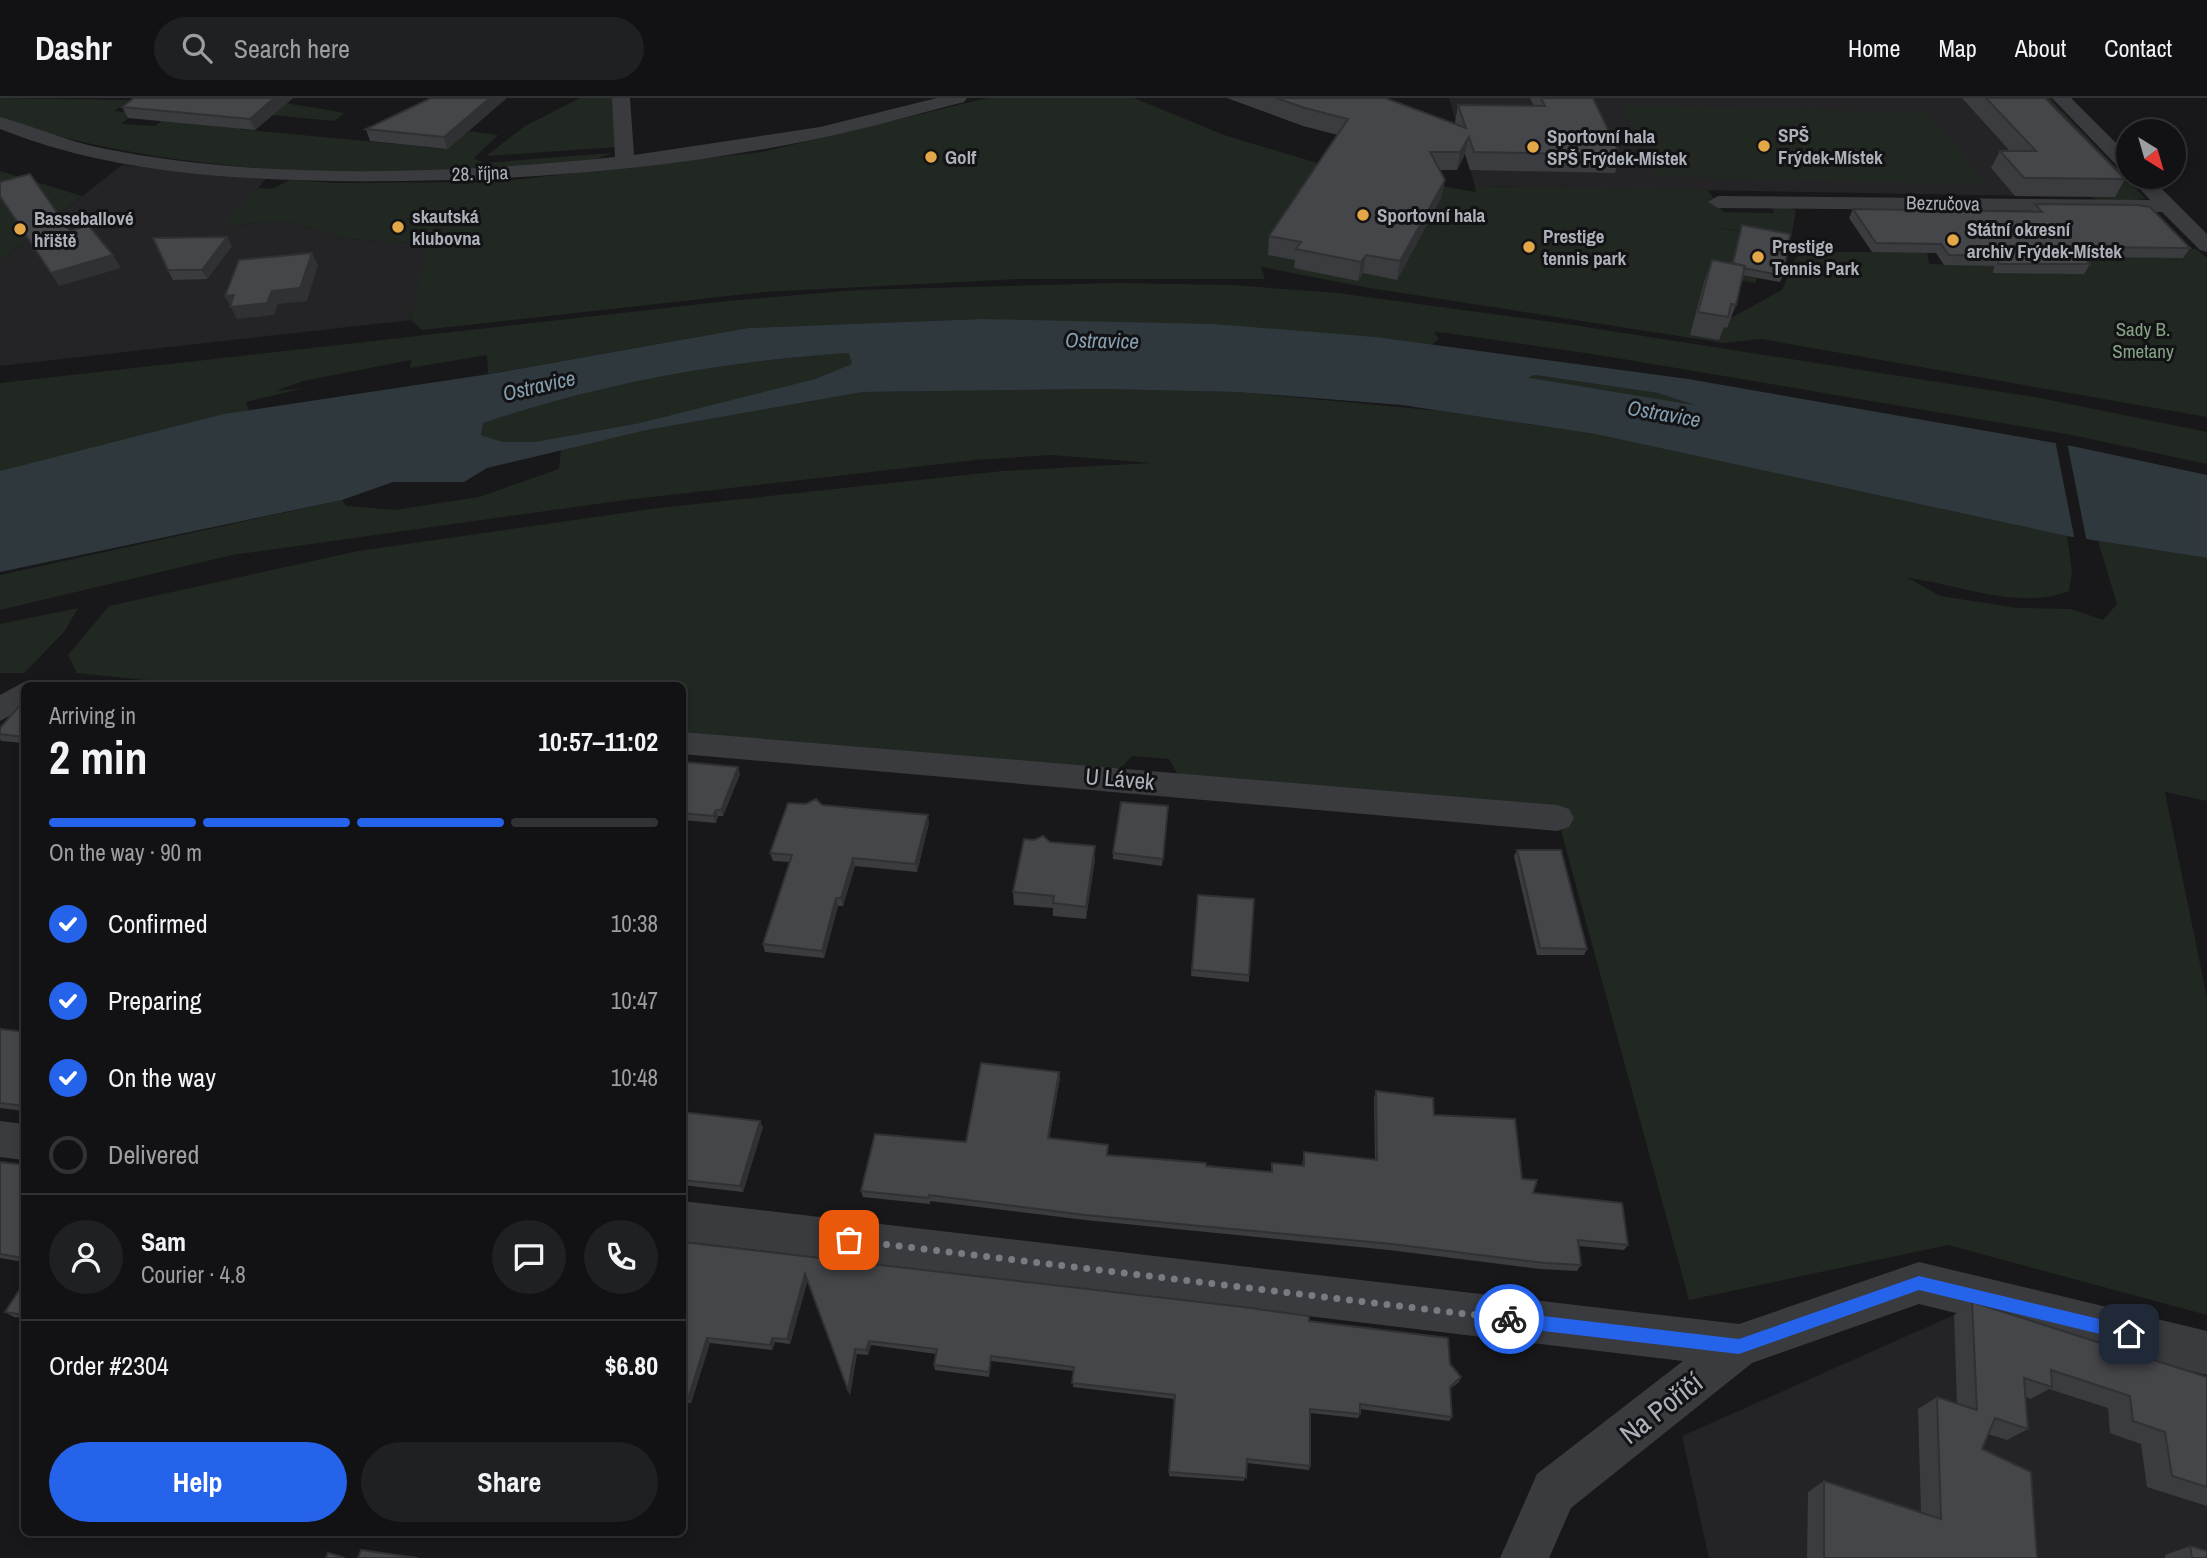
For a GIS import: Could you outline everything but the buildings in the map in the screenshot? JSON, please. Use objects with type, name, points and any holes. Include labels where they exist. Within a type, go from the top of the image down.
[{"type":"street","points":[[621,98],[625,161]]},
{"type":"street","name":"28. října","points":[[0,123],[64,146],[268,174],[472,174],[723,150],[822,132],[958,98]]},
{"type":"street","points":[[2061,98],[2116,154]]},
{"type":"street","points":[[2151,189],[2207,246]]},
{"type":"street","name":"Bezručova","points":[[1718,202],[2168,206]]},
{"type":"street","points":[[0,710],[21,695]]},
{"type":"street","name":"U Lávek","points":[[686,743],[1557,818]]},
{"type":"street","points":[[0,1139],[21,1142]]},
{"type":"street","points":[[686,1220],[1739,1346]]},
{"type":"street","name":"Na Poříčí","points":[[1524,1558],[1554,1491],[1739,1346],[1919,1283],[2207,1353]]},
{"type":"shaded area","name":"SPŠ Frýdek-Místek","points":[[1449,98],[1998,98],[2091,197],[1475,186]]},
{"type":"shaded area","points":[[122,165],[266,179],[224,226],[284,221],[349,239],[428,244],[411,320],[0,366],[0,261]]},
{"type":"shaded area","points":[[1954,1315],[2207,1397],[2207,1558],[1709,1558],[1682,1436]]},
{"type":"green space","points":[[0,98],[129,100],[114,111],[135,113],[121,124],[155,126],[192,98],[255,98],[345,113],[334,121],[260,114],[239,129],[448,149],[469,131],[498,135],[474,158],[483,163],[612,153],[588,161],[547,166],[444,171],[316,171],[251,167],[187,161],[61,137],[0,119]]},
{"type":"green space","points":[[580,98],[613,98],[617,147],[486,156],[525,126]]},
{"type":"green space","name":"Sady B. Smetany","points":[[988,98],[1134,98],[1224,135],[1327,166],[1476,192],[1475,186],[1708,190],[1723,212],[1774,213],[1772,208],[1788,207],[1796,211],[1791,238],[1714,227],[1787,240],[1780,282],[1757,278],[1755,283],[1738,280],[1728,323],[1731,318],[1782,290],[1796,257],[1814,252],[1927,252],[1929,264],[2035,267],[2043,229],[2175,249],[2196,249],[2207,258],[2207,417],[1761,339],[1724,343],[1370,288],[1261,267],[1265,279],[1020,279],[764,292],[422,330],[411,320],[427,244],[349,239],[284,221],[223,226],[258,188],[272,189],[290,180],[336,183],[494,182],[762,152]]},
{"type":"green space","points":[[1998,98],[2050,98],[2116,167],[2116,189],[2136,189],[2146,199],[2102,202],[2091,197]]},
{"type":"green space","points":[[1622,105],[1928,113],[1987,185],[1655,176]]},
{"type":"green space","name":"Basseballové hřiště","points":[[0,171],[82,196],[0,261]]},
{"type":"green space","points":[[1116,283],[1232,285],[1337,293],[1560,323],[2040,398],[2207,432],[2207,464],[2072,435],[1599,355],[1447,333],[1434,332],[1439,339],[1431,345],[1376,337],[981,319],[748,328],[488,374],[487,355],[410,368],[411,360],[303,381],[276,391],[304,388],[246,402],[249,410],[0,471],[0,383],[728,301],[857,290]]},
{"type":"green space","points":[[849,353],[853,364],[815,379],[640,423],[534,442],[503,442],[481,435],[482,423],[618,385],[710,368]]},
{"type":"green space","points":[[1535,375],[1658,393],[1728,416],[1768,419],[1796,434],[1789,438],[1759,433],[1665,405],[1569,403],[1524,384],[1523,379]]},
{"type":"green space","points":[[1103,389],[1237,392],[1441,411],[1595,434],[2067,536],[2072,571],[2069,591],[2050,596],[2009,597],[1908,578],[1940,596],[2017,608],[2071,609],[2103,620],[2117,604],[2098,541],[2207,558],[2207,801],[2165,792],[2207,998],[2207,1315],[1948,1245],[1689,1300],[1562,834],[1559,811],[1181,780],[1169,759],[1132,756],[1123,766],[1108,773],[686,734],[686,682],[164,682],[77,673],[68,655],[109,606],[358,551],[658,508],[1003,471],[1152,463],[1051,455],[976,460],[625,500],[232,555],[0,610],[0,575],[342,500],[346,506],[394,510],[479,497],[559,469],[561,450],[647,430],[863,392]]},
{"type":"green space","points":[[78,608],[64,632],[24,673],[0,673],[0,624]]},
{"type":"water","points":[[981,319],[1213,324],[1376,337],[1688,379],[2072,446],[2207,475],[2207,558],[2067,536],[1595,434],[1402,405],[1237,392],[1103,389],[863,392],[647,430],[487,468],[464,482],[393,482],[342,500],[0,572],[0,471],[224,414],[496,373],[748,328]],"holes":[[[849,353],[852,364],[815,379],[640,423],[534,442],[503,442],[481,435],[483,423],[618,385],[710,368]],[[1535,375],[1658,393],[1728,416],[1768,419],[1787,426],[1796,434],[1788,438],[1759,433],[1665,405],[1569,403],[1524,384],[1523,379]]]},
{"type":"pier","points":[[2055,440],[2067,442],[2087,543],[2075,541]]},
{"type":"waterway","name":"Ostravice","points":[[1452,379],[1881,451]]},
{"type":"way so far","points":[[849,1240],[1509,1319]]},
{"type":"place","name":"SPŠ Frýdek-Místek","points":[[1764,146]]},
{"type":"place","name":"Sportovní hala SPŠ Frýdek-Místek","points":[[1533,147]]},
{"type":"place","name":"Golf","points":[[931,157]]},
{"type":"place","name":"Sportovní hala","points":[[1363,215]]},
{"type":"place","name":"skautská klubovna","points":[[398,227]]},
{"type":"place","name":"Basseballové hřiště","points":[[20,229]]},
{"type":"place","name":"Státní okresní archiv Frýdek-Místek","points":[[1953,240]]},
{"type":"place","name":"Prestige tennis park","points":[[1529,247]]},
{"type":"place","name":"Prestige Tennis Park","points":[[1758,257]]},
{"type":"route","points":[[1509,1319],[1739,1346],[1919,1283],[2129,1334]]}]
